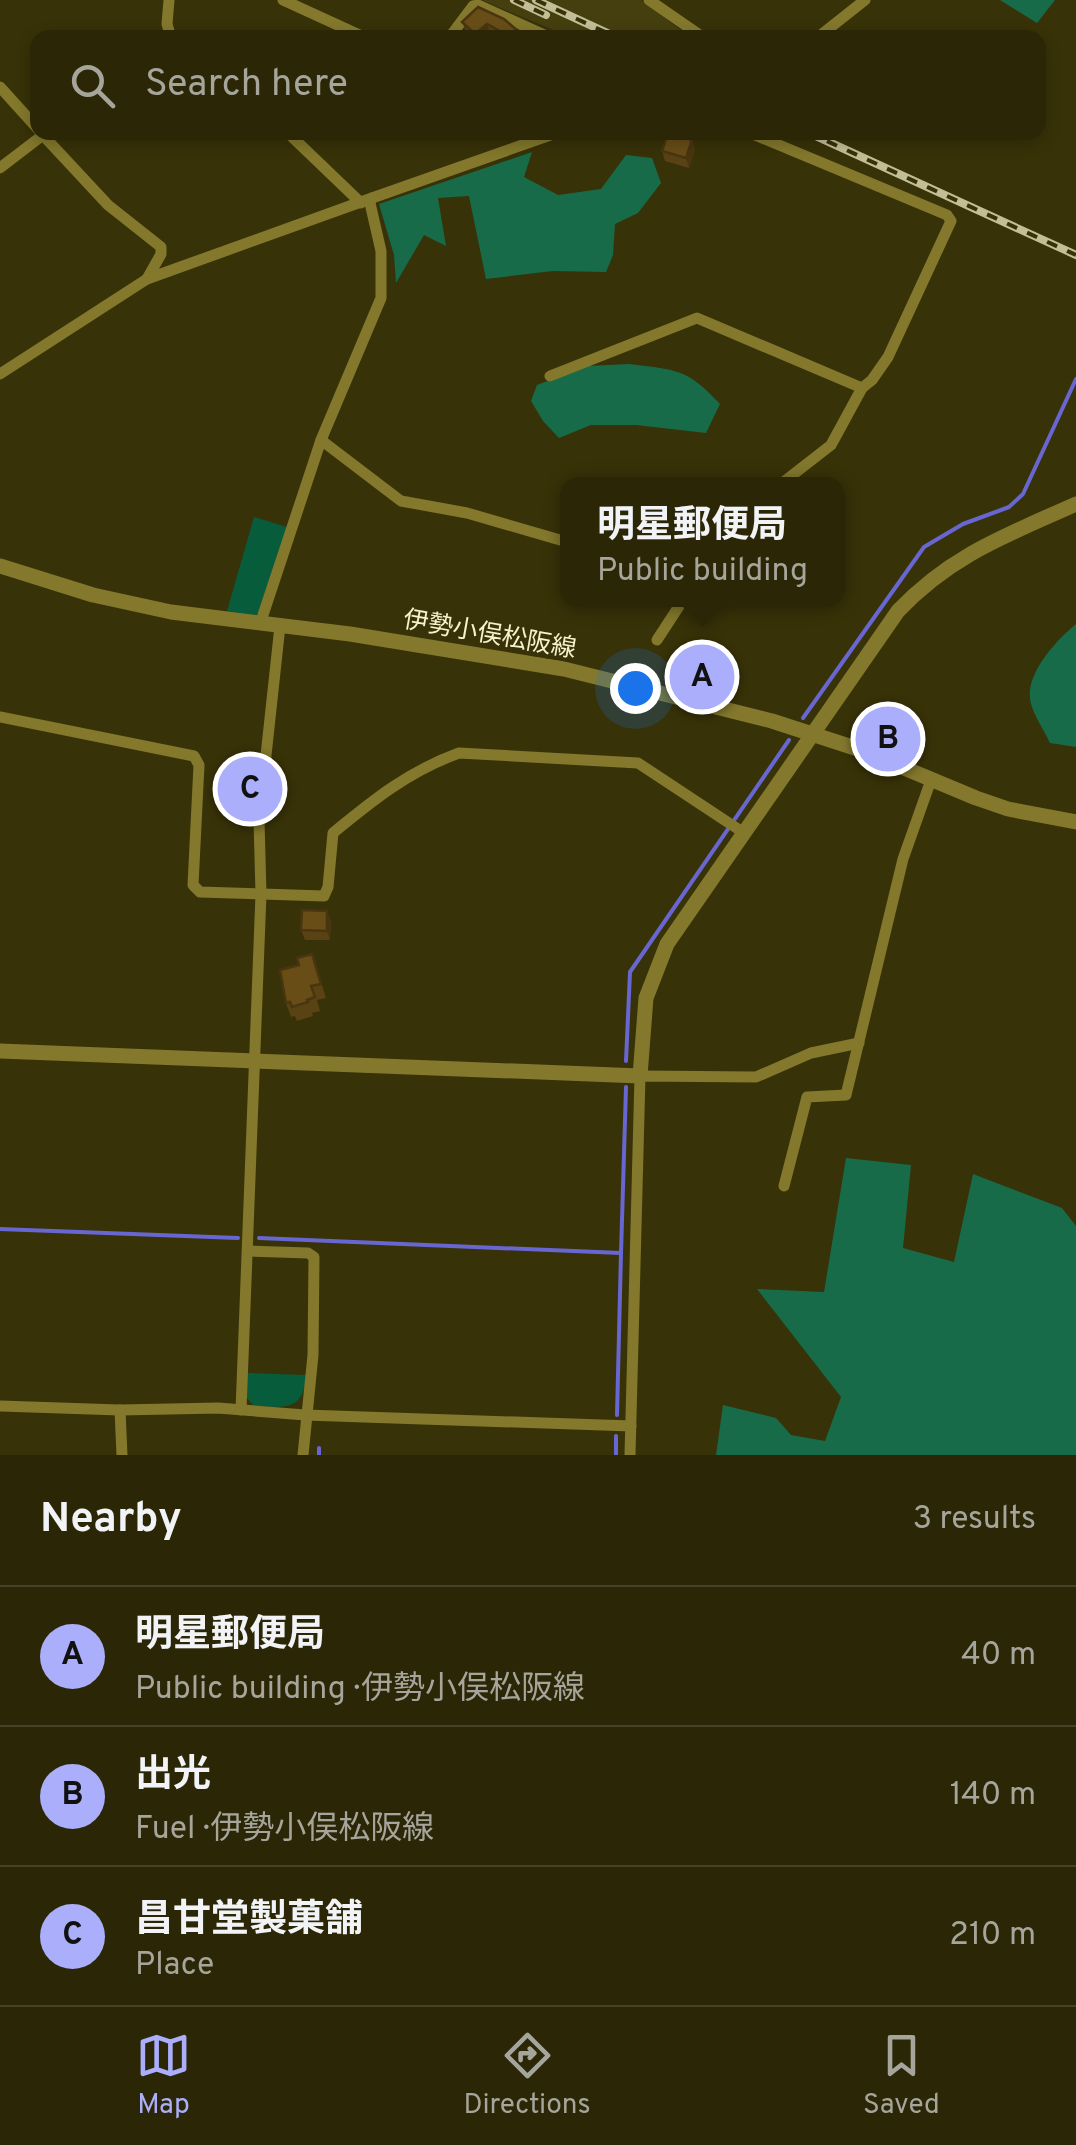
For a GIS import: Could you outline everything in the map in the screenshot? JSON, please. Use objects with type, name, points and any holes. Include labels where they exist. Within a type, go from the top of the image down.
[{"type":"street","points":[[169,0],[169,30]]},
{"type":"street","points":[[283,0],[349,30]]},
{"type":"street","points":[[648,0],[692,30]]},
{"type":"street","points":[[828,30],[866,0]]},
{"type":"street","points":[[455,30],[478,4],[534,30]]},
{"type":"street","points":[[0,87],[30,121]]},
{"type":"street","points":[[0,168],[31,140]]},
{"type":"street","points":[[47,140],[108,206],[161,247],[146,279]]},
{"type":"street","points":[[260,624],[322,440],[381,298],[382,266],[370,204],[296,140]]},
{"type":"street","points":[[0,374],[146,279],[537,140]]},
{"type":"street","points":[[767,140],[950,218],[901,333],[872,380],[862,388],[831,444],[790,477]]},
{"type":"street","points":[[550,376],[698,318],[862,388]]},
{"type":"street","points":[[322,440],[401,500],[467,513],[560,540]]},
{"type":"street","points":[[630,1455],[640,1076],[646,998],[658,962],[740,831],[874,642],[924,584],[977,548],[1076,504]]},
{"type":"street","name":"伊勢小俣松阪線","points":[[0,566],[93,595],[172,612],[350,634],[564,669],[813,733],[1008,808],[1076,822]]},
{"type":"street","points":[[656,640],[678,607]]},
{"type":"street","points":[[242,1410],[261,894],[258,837],[280,626]]},
{"type":"street","points":[[0,717],[194,756],[198,765],[193,884],[200,892],[324,896],[333,833],[393,784],[458,753],[638,762],[740,831]]},
{"type":"street","points":[[784,1186],[808,1098],[846,1095],[902,859],[931,780]]},
{"type":"street","points":[[0,1051],[640,1076],[756,1076],[811,1053],[859,1042]]},
{"type":"street","points":[[248,1251],[308,1253],[314,1257],[313,1356],[303,1455]]},
{"type":"street","points":[[0,1406],[242,1410],[631,1426]]},
{"type":"street","points":[[120,1410],[122,1455]]},
{"type":"shaded area","points":[[482,0],[641,0],[681,30],[553,30]]},
{"type":"green space","points":[[1000,0],[1055,0],[1037,23]]},
{"type":"green space","points":[[532,152],[524,177],[558,195],[601,189],[626,155],[652,158],[661,183],[638,213],[615,224],[613,255],[606,272],[553,271],[486,279],[469,196],[438,198],[446,246],[424,235],[396,283],[394,255],[379,204]]},
{"type":"green space","points":[[629,364],[680,373],[709,392],[720,404],[706,433],[636,425],[591,425],[559,438],[531,401],[537,385],[587,366]]},
{"type":"green space","points":[[254,517],[287,527],[257,616],[227,611]]},
{"type":"green space","points":[[1076,624],[1076,747],[1050,743],[1035,715],[1030,688],[1038,667]]},
{"type":"green space","points":[[846,1158],[911,1165],[903,1248],[954,1262],[973,1174],[1062,1208],[1076,1226],[1076,1455],[716,1455],[723,1405],[776,1418],[791,1435],[825,1441],[841,1397],[757,1289],[824,1292]]},
{"type":"green space","points":[[247,1373],[306,1375],[297,1401],[274,1407],[254,1406],[246,1397]]},
{"type":"building","points":[[478,7],[517,30],[498,30],[487,24],[480,30],[471,30],[462,22]]},
{"type":"building","points":[[666,140],[692,140],[686,158],[662,151]]},
{"type":"building","points":[[690,651],[714,658],[707,685],[682,679]]},
{"type":"building","points":[[237,767],[251,769],[248,791],[234,789]]},
{"type":"building","points":[[302,910],[327,911],[327,931],[301,930]]},
{"type":"building","points":[[312,954],[321,984],[311,986],[315,997],[292,1007],[290,1002],[286,1003],[280,970],[299,965],[297,958]]},
{"type":"waterway","points":[[803,718],[924,547],[963,524],[1009,507],[1023,494],[1076,379]]},
{"type":"waterway","points":[[626,1061],[630,972],[789,740]]},
{"type":"waterway","points":[[259,1238],[621,1253],[626,1087]]},
{"type":"waterway","points":[[0,1229],[238,1238]]},
{"type":"waterway","points":[[617,1415],[621,1253]]},
{"type":"waterway","points":[[616,1436],[616,1455]]},
{"type":"waterway","points":[[319,1448],[319,1455]]},
{"type":"railway","points":[[514,0],[546,15]]},
{"type":"railway","points":[[536,0],[601,30]]},
{"type":"railway","points":[[824,140],[1076,255]]},
{"type":"place","name":"明星郵便局","points":[[702,677]]},
{"type":"place","name":"出光","points":[[888,739]]},
{"type":"place","name":"昌甘堂製菓舗","points":[[250,789]]}]
